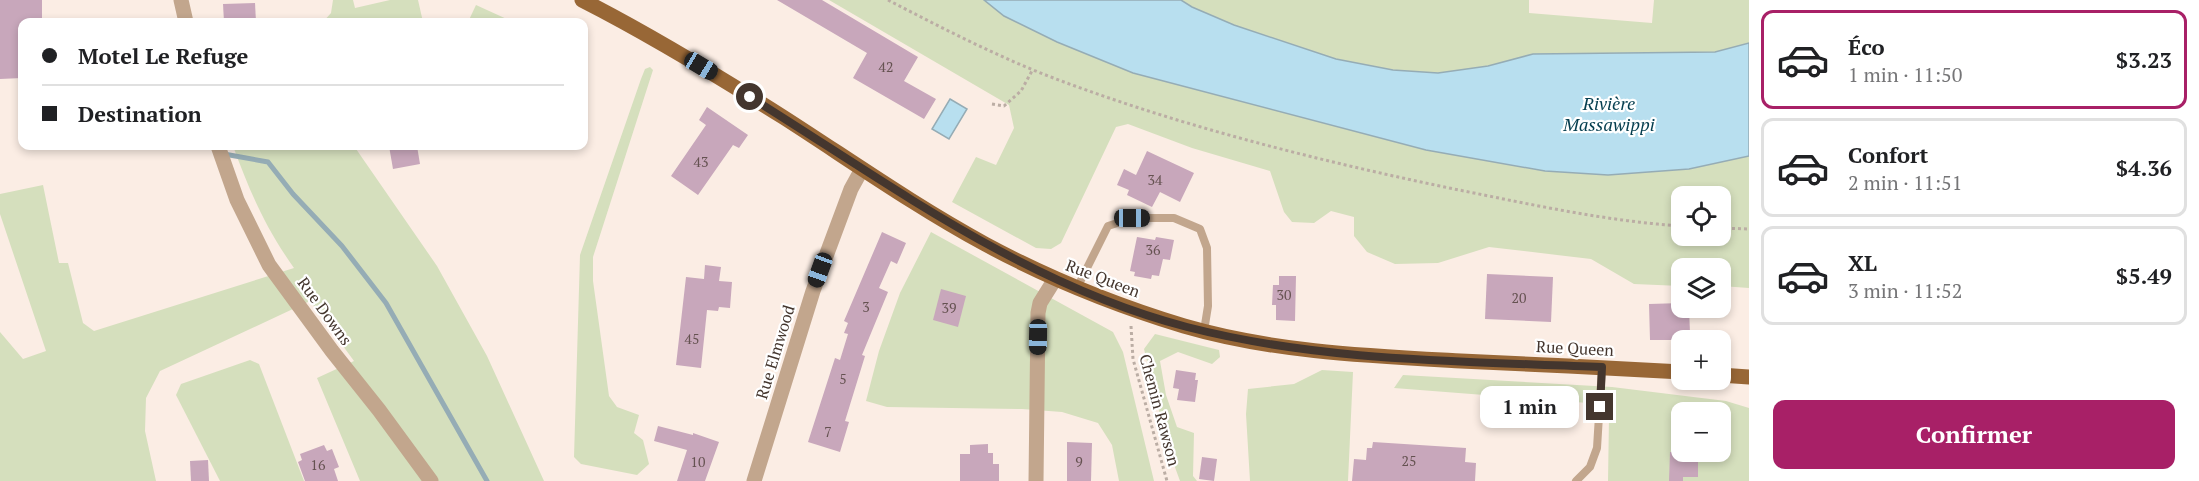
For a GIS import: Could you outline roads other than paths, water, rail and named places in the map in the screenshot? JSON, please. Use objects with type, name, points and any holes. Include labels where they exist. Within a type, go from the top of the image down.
[{"type":"main road","name":"Rue Queen","points":[[582,0],[684,56],[985,244],[1055,279],[1134,309],[1204,331],[1273,346],[1335,353],[1671,371]]},
{"type":"main road","points":[[1731,375],[1749,376]]},
{"type":"street","points":[[181,0],[185,18]]},
{"type":"street","name":"Rue Downs","points":[[219,150],[237,200],[269,265],[431,481]]},
{"type":"street","name":"Rue Elmwood","points":[[754,481],[813,291],[851,189],[862,169]]},
{"type":"street","points":[[1036,481],[1038,313],[1055,279]]},
{"type":"lane","points":[[1077,288],[1108,226],[1132,218],[1174,218],[1200,229],[1207,248],[1208,306],[1204,331]]},
{"type":"lane","points":[[1576,481],[1590,467],[1597,448],[1602,367]]},
{"type":"water","name":"Rivière Massawippi","points":[[984,0],[1181,0],[1234,25],[1336,59],[1393,70],[1438,73],[1488,66],[1533,54],[1715,52],[1749,43],[1749,156],[1689,169],[1608,175],[1545,171],[1426,150],[1133,73],[1057,42],[1004,16]]},
{"type":"water","points":[[950,99],[967,109],[949,139],[932,129]]},
{"type":"waterway","points":[[224,154],[268,162],[293,194],[342,246],[386,303],[487,481]]}]
